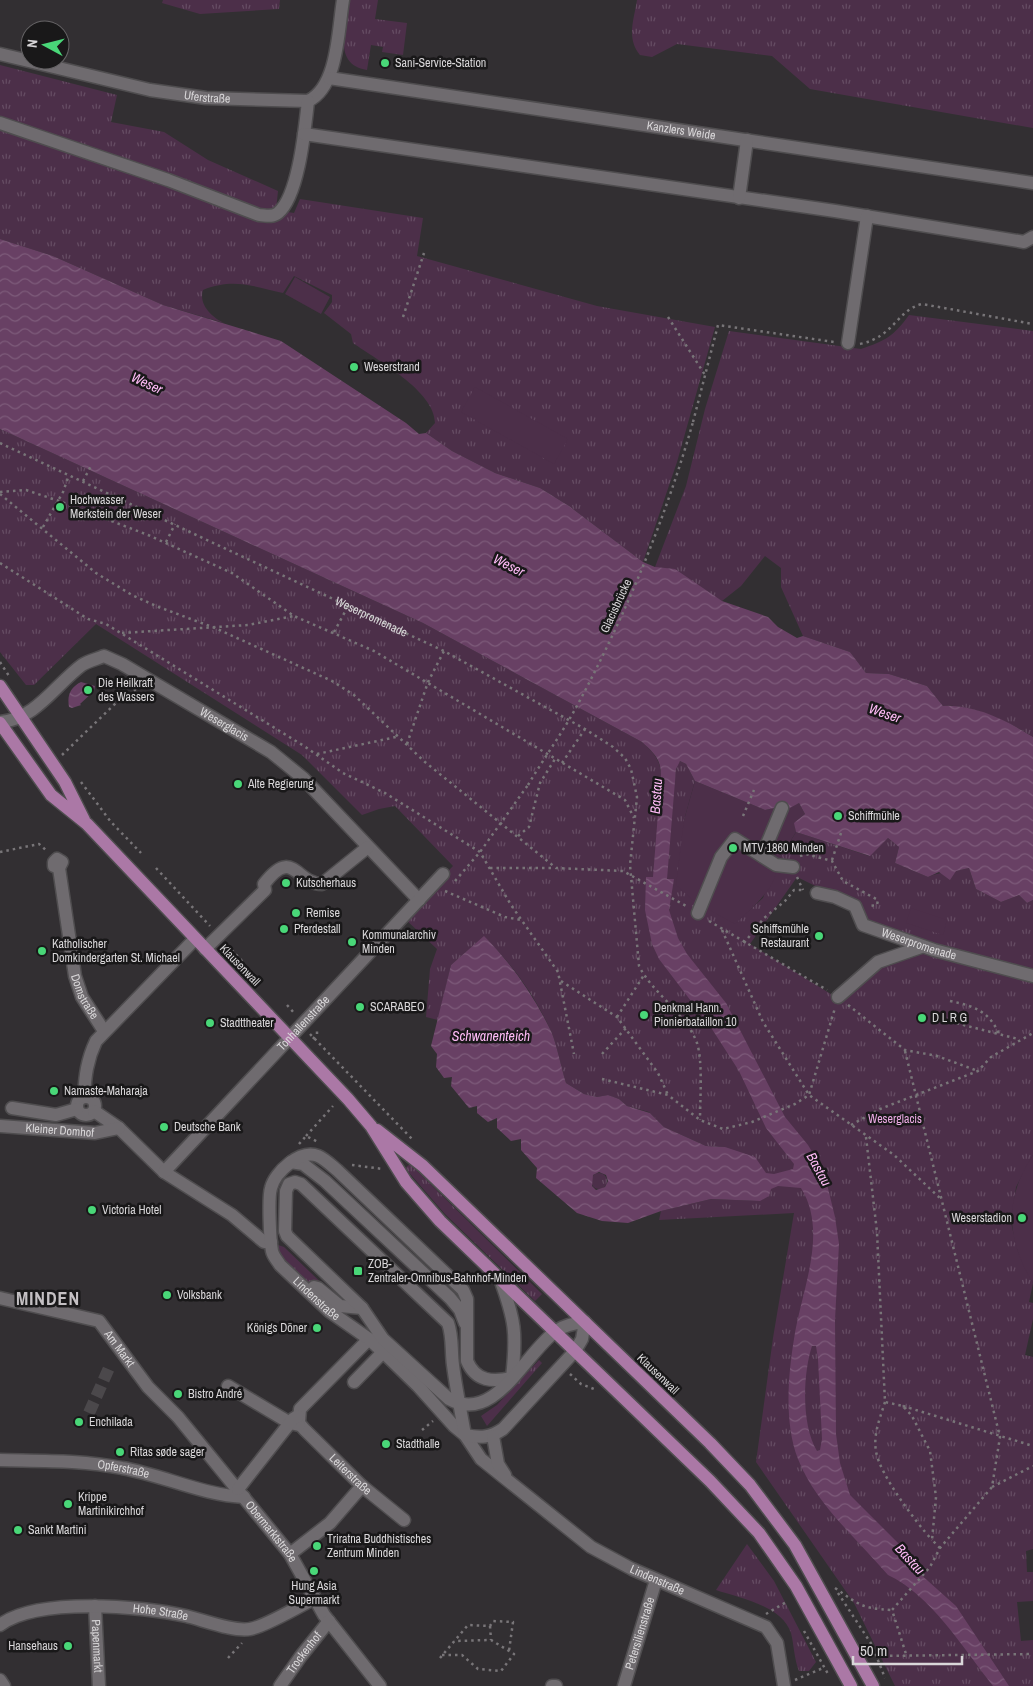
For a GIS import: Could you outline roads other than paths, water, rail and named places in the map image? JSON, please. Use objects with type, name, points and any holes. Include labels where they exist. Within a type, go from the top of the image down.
[{"type":"main road","name":"Klausenwall","points":[[0,686],[65,782],[86,824]]},
{"type":"main road","name":"Klausenwall","points":[[0,722],[51,795],[86,824],[290,1036],[371,1126],[388,1143],[423,1166],[750,1485],[774,1515],[814,1575],[873,1686]]},
{"type":"main road","name":"Klausenwall","points":[[388,1143],[406,1182],[423,1202],[554,1332],[710,1480],[759,1533],[796,1586],[851,1686]]},
{"type":"street","points":[[0,123],[168,180],[259,214],[271,216],[278,214],[290,197],[304,134],[308,101],[320,94],[330,78],[343,0]]},
{"type":"street","name":"Uferstraße","points":[[0,54],[150,90],[206,98],[308,101]]},
{"type":"street","name":"Kanzlers Weide","points":[[330,78],[1033,183]]},
{"type":"street","points":[[304,134],[867,216],[1024,242],[1033,237]]},
{"type":"street","points":[[739,198],[747,140]]},
{"type":"street","points":[[848,343],[867,216]]},
{"type":"street","name":"Weserglacis","points":[[0,722],[11,721],[20,717],[47,698],[83,664],[104,656],[122,664],[272,752],[303,778],[419,900]]},
{"type":"street","points":[[762,856],[782,808]]},
{"type":"street","points":[[698,913],[721,857],[735,839],[776,865],[793,867]]},
{"type":"street","points":[[205,949],[265,890],[264,884],[276,870],[290,868],[300,872],[309,881],[322,884],[368,847]]},
{"type":"street","name":"Domstraße","points":[[58,864],[75,976],[82,996],[92,1015],[104,1031]]},
{"type":"street","name":"Tonhallenstraße","points":[[164,1172],[444,874]]},
{"type":"street","name":"Weserpromenade","points":[[817,893],[835,897],[855,906],[863,925],[922,946],[1033,976]]},
{"type":"street","name":"Domstraße","points":[[84,1097],[85,1073],[89,1056],[104,1031],[195,939]]},
{"type":"street","points":[[838,997],[878,962],[922,946]]},
{"type":"street","points":[[77,1109],[78,1102],[84,1097],[94,1101],[94,1111]]},
{"type":"street","points":[[12,1108],[56,1115],[77,1109]]},
{"type":"street","points":[[77,1109],[85,1116],[94,1111]]},
{"type":"street","points":[[94,1111],[119,1128],[164,1172],[232,1216],[264,1242],[272,1242]]},
{"type":"street","name":"Kleiner Domhof","points":[[0,1126],[95,1133],[119,1128]]},
{"type":"street","name":"Lindenstraße","points":[[465,1435],[459,1405],[449,1400],[386,1345],[369,1339],[329,1310],[274,1258],[270,1190],[274,1180],[291,1162],[304,1155],[318,1156],[344,1177],[458,1283],[467,1299],[467,1361],[471,1371],[487,1380],[499,1381],[512,1378]]},
{"type":"street","points":[[354,1382],[386,1345],[362,1308],[286,1234],[286,1191],[292,1182],[301,1184],[448,1323],[459,1405],[469,1406],[484,1401],[499,1392],[554,1332],[568,1324],[584,1322],[582,1338],[575,1351],[512,1419],[493,1436],[479,1438],[465,1435]]},
{"type":"street","points":[[500,1279],[516,1329],[512,1378]]},
{"type":"street","points":[[309,1292],[314,1288],[318,1288],[340,1306],[362,1308]]},
{"type":"street","name":"Am Markt","points":[[0,1298],[99,1321],[148,1387]]},
{"type":"street","points":[[241,1493],[297,1421],[300,1409],[369,1339]]},
{"type":"street","name":"Lindenstraße","points":[[386,1345],[418,1386],[454,1426],[465,1435],[481,1459],[591,1547],[656,1580],[758,1623],[772,1634],[776,1643],[784,1684]]},
{"type":"street","name":"Leiterstraße","points":[[228,1386],[297,1421],[362,1486],[404,1520]]},
{"type":"street","name":"Obermarktstraße","points":[[148,1387],[178,1417],[290,1554],[329,1621],[380,1686]]},
{"type":"street","name":"Lindenstraße","points":[[493,1436],[498,1464],[507,1478]]},
{"type":"street","name":"Opferstraße","points":[[0,1460],[88,1463],[122,1468],[221,1494],[241,1493]]},
{"type":"street","points":[[290,1554],[330,1523],[362,1486]]},
{"type":"street","name":"Petersilienstraße","points":[[624,1686],[656,1580]]},
{"type":"street","name":"Hohe Straße","points":[[0,1625],[10,1618],[20,1616],[66,1607],[95,1606],[184,1616],[249,1629],[315,1598]]},
{"type":"street","name":"Papenmarkt","points":[[95,1606],[99,1686]]},
{"type":"street","name":"Trockenhof","points":[[280,1686],[305,1650],[329,1621]]},
{"type":"street","points":[[0,1680],[4,1686]]},
{"type":"water","points":[[0,239],[53,256],[163,305],[281,341],[406,423],[419,434],[426,433],[452,451],[495,473],[540,488],[569,506],[643,562],[655,567],[675,569],[722,601],[768,617],[778,627],[797,638],[803,636],[850,652],[866,673],[889,674],[927,686],[943,706],[955,706],[979,711],[1013,725],[1033,737],[1033,900],[1027,903],[1019,895],[1001,902],[976,889],[969,868],[956,871],[950,880],[939,872],[928,877],[895,863],[899,847],[888,838],[870,856],[796,832],[794,823],[805,814],[799,803],[786,810],[779,807],[765,810],[695,781],[686,764],[680,761],[676,769],[667,879],[674,879],[669,910],[678,938],[687,954],[726,1003],[785,1117],[808,1145],[824,1172],[835,1217],[839,1244],[835,1320],[836,1434],[840,1463],[850,1495],[915,1560],[919,1573],[956,1606],[1009,1686],[993,1686],[932,1609],[918,1595],[888,1575],[826,1506],[805,1475],[798,1459],[789,1415],[790,1368],[797,1321],[807,1282],[813,1243],[813,1224],[809,1205],[801,1188],[778,1186],[771,1189],[769,1196],[760,1201],[711,1199],[661,1211],[628,1223],[602,1221],[577,1213],[536,1178],[537,1168],[521,1150],[521,1139],[511,1141],[497,1128],[497,1118],[488,1122],[477,1113],[477,1106],[469,1108],[451,1086],[452,1077],[444,1078],[436,1067],[437,1054],[431,1046],[451,965],[484,936],[513,969],[544,1018],[551,1031],[566,1083],[584,1094],[597,1097],[608,1095],[619,1099],[627,1106],[650,1113],[664,1127],[706,1146],[725,1147],[755,1157],[766,1173],[774,1174],[793,1169],[794,1164],[766,1128],[739,1071],[710,1026],[659,959],[652,944],[645,910],[646,877],[653,877],[661,775],[660,764],[653,753],[642,742],[423,623],[0,429]],"holes":[[[599,1172],[606,1175],[608,1181],[605,1187],[596,1190],[592,1186],[593,1175]],[[812,1346],[816,1346],[818,1359],[822,1439],[820,1450],[817,1451],[808,1427],[805,1399],[805,1384]]]},
{"type":"water","points":[[81,682],[95,686],[94,691],[81,705],[69,707],[68,699],[70,692]]},
{"type":"tunnel","points":[[89,1413],[109,1368]]},
{"type":"place","name":"Sani-Service-Station","points":[[385,63]]},
{"type":"place","name":"Weserstrand","points":[[354,367]]},
{"type":"place","name":"Hochwasser Merkstein der Weser","points":[[60,507]]},
{"type":"place","name":"Die Heilkraft des Wassers","points":[[88,690]]},
{"type":"place","name":"Alte Regierung","points":[[238,784]]},
{"type":"place","name":"Schiffmühle","points":[[838,816]]},
{"type":"place","name":"MTV 1860 Minden","points":[[733,848]]},
{"type":"place","name":"Kutscherhaus","points":[[286,883]]},
{"type":"place","name":"Remise","points":[[296,913]]},
{"type":"place","name":"Pferdestall","points":[[284,929]]},
{"type":"place","name":"Schiffsmühle Restaurant","points":[[819,936]]},
{"type":"place","name":"Kommunalarchiv Minden","points":[[352,942]]},
{"type":"place","name":"Katholischer Domkindergarten St. Michael","points":[[42,951]]},
{"type":"place","name":"SCARABEO","points":[[360,1007]]},
{"type":"place","name":"Denkmal Hann. Pionierbataillon 10","points":[[644,1015]]},
{"type":"place","name":"D L R G","points":[[922,1018]]},
{"type":"place","name":"Stadttheater","points":[[210,1023]]},
{"type":"place","name":"Namaste-Maharaja","points":[[54,1091]]},
{"type":"place","name":"Deutsche Bank","points":[[164,1127]]},
{"type":"place","name":"Victoria Hotel","points":[[92,1210]]},
{"type":"place","name":"Weserstadion","points":[[1022,1218]]},
{"type":"place","name":"ZOB- Zentraler-Omnibus-Bahnhof-Minden","points":[[358,1271]]},
{"type":"place","name":"Volksbank","points":[[167,1295]]},
{"type":"place","name":"Königs Döner","points":[[317,1328]]},
{"type":"place","name":"Bistro André","points":[[178,1394]]},
{"type":"place","name":"Enchilada","points":[[79,1422]]},
{"type":"place","name":"Stadthalle","points":[[386,1444]]},
{"type":"place","name":"Ritas søde sager","points":[[120,1452]]},
{"type":"place","name":"Krippe Martinikirchhof","points":[[68,1504]]},
{"type":"place","name":"Sankt Martini","points":[[18,1530]]},
{"type":"place","name":"Triratna Buddhistisches Zentrum Minden","points":[[317,1546]]},
{"type":"place","name":"Hung Asia Supermarkt","points":[[314,1571]]},
{"type":"place","name":"Hansehaus","points":[[68,1646]]},
{"type":"district","name":"MINDEN","points":[[48,1299]]},
{"type":"water label","name":"Weser","points":[[147,383]]},
{"type":"water label","name":"Weser","points":[[509,565]]},
{"type":"water label","name":"Weser","points":[[885,713]]},
{"type":"water label","name":"Bastau","points":[[656,796]]},
{"type":"water label","name":"Schwanenteich","points":[[491,1036]]},
{"type":"water label","name":"Bastau","points":[[819,1169]]},
{"type":"water label","name":"Bastau","points":[[910,1559]]}]
